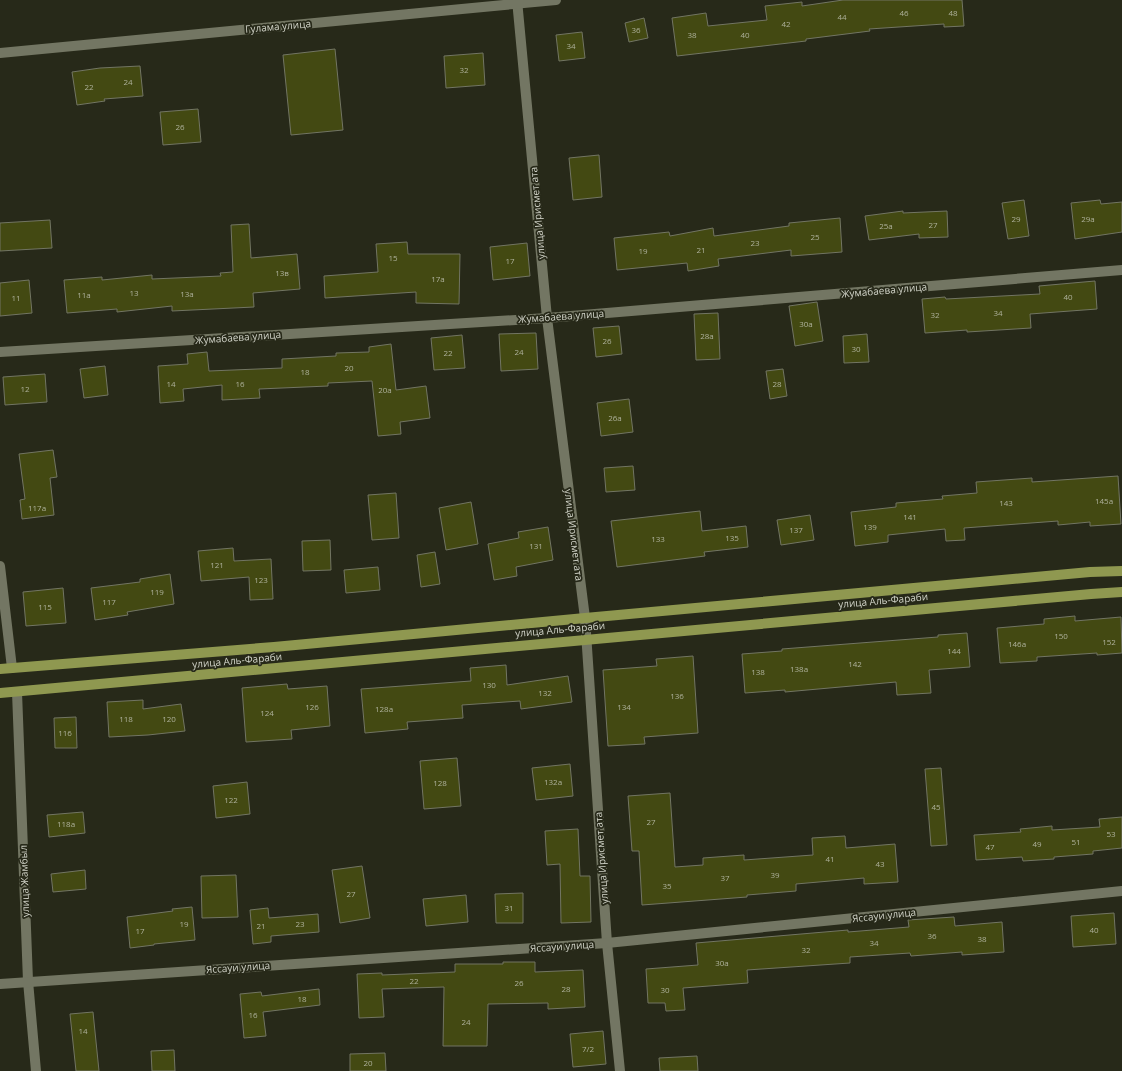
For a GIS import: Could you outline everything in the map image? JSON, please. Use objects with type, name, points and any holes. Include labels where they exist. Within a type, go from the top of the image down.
[{"type":"main road","name":"улица Аль-Фараби","points":[[0,669],[274,647],[1090,572],[1122,571]]},
{"type":"main road","name":"улица Аль-Фараби","points":[[0,693],[586,639],[1122,592]]},
{"type":"street","name":"Гулама улица","points":[[0,53],[517,2],[556,0]]},
{"type":"street","name":"улица Ирисмет ата","points":[[517,2],[547,318],[585,618],[607,943],[620,1071]]},
{"type":"street","name":"Жумабаева улица","points":[[0,352],[547,318],[1122,270]]},
{"type":"street","points":[[0,566],[12,668]]},
{"type":"street","name":"улица Жамбыл","points":[[17,692],[28,981],[36,1071]]},
{"type":"street","name":"Яссауи улица","points":[[0,984],[607,943],[1122,891]]},
{"type":"building","points":[[843,0],[962,0],[964,26],[944,27],[944,24],[869,29],[870,31],[806,39],[806,41],[677,56],[672,18],[706,13],[708,26],[767,20],[765,6],[802,2],[802,6]]},
{"type":"building","points":[[644,18],[648,38],[629,42],[625,23]]},
{"type":"building","points":[[582,32],[585,58],[559,61],[556,35]]},
{"type":"building","points":[[335,49],[343,130],[291,135],[283,55]]},
{"type":"building","points":[[483,53],[485,85],[446,88],[444,56]]},
{"type":"building","points":[[140,66],[143,96],[104,99],[105,101],[77,105],[72,72],[100,68]]},
{"type":"building","points":[[198,109],[201,142],[163,145],[160,112]]},
{"type":"building","points":[[599,155],[602,197],[573,200],[569,158]]},
{"type":"building","points":[[1024,200],[1029,236],[1008,239],[1002,203]]},
{"type":"building","points":[[1100,200],[1101,204],[1122,202],[1122,232],[1075,239],[1071,203]]},
{"type":"building","points":[[903,211],[903,213],[947,211],[948,237],[919,238],[919,234],[869,240],[865,216]]},
{"type":"building","points":[[840,218],[842,252],[791,256],[791,250],[718,259],[719,266],[688,271],[687,263],[617,270],[614,238],[669,232],[670,236],[713,228],[714,236],[789,226],[789,223]]},
{"type":"building","points":[[50,220],[52,248],[0,251],[0,223]]},
{"type":"building","points":[[249,224],[251,258],[297,254],[300,289],[253,293],[254,307],[172,311],[172,306],[117,312],[117,309],[67,313],[64,280],[102,277],[102,280],[152,275],[152,279],[221,276],[220,273],[233,272],[231,225]]},
{"type":"building","points":[[407,242],[408,254],[460,254],[459,304],[416,303],[416,292],[325,298],[324,276],[378,272],[376,244]]},
{"type":"building","points":[[527,243],[530,276],[493,280],[490,247]]},
{"type":"building","points":[[29,280],[32,313],[0,316],[0,283]]},
{"type":"building","points":[[1095,281],[1097,309],[1030,314],[1031,328],[925,333],[922,299],[1040,294],[1039,286]]},
{"type":"building","points":[[817,302],[823,341],[795,346],[789,306]]},
{"type":"building","points":[[718,313],[720,359],[696,360],[694,314]]},
{"type":"building","points":[[619,326],[622,354],[596,357],[593,328]]},
{"type":"building","points":[[536,333],[538,369],[501,371],[499,334]]},
{"type":"building","points":[[867,334],[869,362],[844,363],[843,336]]},
{"type":"building","points":[[462,335],[465,368],[434,370],[431,338]]},
{"type":"building","points":[[391,344],[396,390],[426,386],[430,418],[400,422],[401,434],[378,436],[372,381],[328,383],[328,386],[259,389],[260,398],[222,400],[222,385],[183,389],[184,401],[160,403],[158,366],[188,364],[187,354],[207,352],[209,371],[282,368],[282,359],[336,356],[336,353],[369,352],[369,347]]},
{"type":"building","points":[[105,366],[108,395],[84,398],[80,369]]},
{"type":"building","points":[[783,369],[787,396],[770,399],[766,371]]},
{"type":"building","points":[[45,374],[47,402],[5,405],[3,377]]},
{"type":"building","points":[[629,399],[633,432],[601,436],[597,403]]},
{"type":"building","points":[[53,450],[57,477],[50,478],[54,515],[22,519],[20,500],[25,499],[19,454]]},
{"type":"building","points":[[633,466],[635,490],[606,492],[604,468]]},
{"type":"building","points":[[1118,476],[1121,524],[1090,526],[1090,522],[1058,525],[1058,521],[964,528],[965,540],[946,541],[945,529],[888,535],[888,542],[855,546],[851,512],[896,507],[896,503],[943,499],[942,496],[977,493],[976,482],[1032,478],[1032,482]]},
{"type":"building","points":[[396,493],[399,538],[372,540],[368,495]]},
{"type":"building","points":[[471,502],[478,544],[446,550],[439,508]]},
{"type":"building","points":[[700,511],[702,531],[746,526],[748,547],[704,552],[705,556],[617,567],[611,521]]},
{"type":"building","points":[[810,515],[814,540],[781,545],[777,520]]},
{"type":"building","points":[[548,527],[553,560],[516,567],[517,576],[494,580],[488,544],[519,538],[518,532]]},
{"type":"building","points":[[330,540],[331,570],[303,571],[302,541]]},
{"type":"building","points":[[233,548],[234,561],[271,559],[273,599],[250,600],[249,577],[201,581],[198,551]]},
{"type":"building","points":[[435,552],[440,584],[421,587],[417,555]]},
{"type":"building","points":[[378,567],[380,590],[346,593],[344,570]]},
{"type":"building","points":[[170,574],[174,604],[127,612],[128,615],[95,620],[91,588],[140,582],[140,579]]},
{"type":"building","points":[[63,588],[66,623],[26,626],[23,592]]},
{"type":"building","points":[[1075,616],[1075,621],[1121,617],[1122,653],[1037,657],[1037,661],[1000,663],[997,628],[1044,624],[1044,619]]},
{"type":"building","points":[[967,633],[970,667],[929,670],[931,693],[897,695],[896,682],[785,692],[785,690],[745,693],[742,654],[782,651],[782,649],[938,637],[938,635]]},
{"type":"building","points":[[693,656],[698,733],[644,737],[645,744],[608,746],[603,670],[657,666],[656,659]]},
{"type":"building","points":[[506,665],[507,685],[568,676],[572,702],[521,709],[520,701],[462,705],[463,718],[407,722],[408,729],[365,733],[361,689],[471,681],[470,668]]},
{"type":"building","points":[[287,684],[288,689],[327,686],[330,726],[291,730],[292,739],[246,742],[242,688]]},
{"type":"building","points":[[143,700],[143,709],[181,704],[185,731],[109,737],[107,702]]},
{"type":"building","points":[[76,717],[77,748],[55,748],[54,718]]},
{"type":"building","points":[[457,758],[461,806],[424,809],[420,761]]},
{"type":"building","points":[[570,764],[573,796],[536,800],[532,768]]},
{"type":"building","points":[[941,768],[947,845],[931,846],[925,769]]},
{"type":"building","points":[[247,782],[250,814],[216,818],[213,786]]},
{"type":"building","points":[[670,793],[675,867],[703,865],[703,858],[744,855],[744,860],[813,855],[812,838],[845,836],[846,848],[895,844],[898,882],[864,884],[864,878],[796,884],[796,891],[747,895],[747,897],[642,905],[639,851],[632,851],[628,796]]},
{"type":"building","points":[[83,812],[85,833],[49,837],[47,815]]},
{"type":"building","points":[[1122,817],[1122,848],[1093,851],[1093,854],[1054,857],[1054,859],[1023,861],[1022,857],[976,860],[974,835],[1021,832],[1020,829],[1052,826],[1052,830],[1100,827],[1099,819]]},
{"type":"building","points":[[578,829],[580,876],[590,876],[591,922],[561,923],[560,864],[547,865],[545,831]]},
{"type":"building","points":[[362,866],[370,918],[340,923],[332,870]]},
{"type":"building","points":[[85,870],[86,889],[53,892],[51,874]]},
{"type":"building","points":[[236,875],[238,917],[202,918],[201,876]]},
{"type":"building","points":[[523,893],[523,923],[496,923],[495,894]]},
{"type":"building","points":[[466,895],[468,922],[426,926],[423,899]]},
{"type":"building","points":[[192,907],[195,940],[130,948],[127,917]]},
{"type":"building","points":[[268,908],[269,918],[318,914],[319,932],[271,936],[271,942],[253,944],[250,910]]},
{"type":"building","points":[[1114,913],[1116,944],[1073,947],[1071,916]]},
{"type":"building","points":[[954,917],[955,926],[1002,922],[1004,952],[962,955],[962,952],[911,956],[910,953],[850,957],[850,963],[747,970],[748,983],[683,988],[685,1010],[666,1011],[665,1003],[648,1003],[646,969],[698,965],[696,943],[848,930],[848,932],[909,927],[908,920]]},
{"type":"building","points":[[503,962],[535,962],[535,972],[583,970],[585,1007],[548,1009],[548,1003],[488,1004],[487,1046],[443,1046],[444,987],[382,989],[384,1017],[359,1018],[357,974],[382,973],[382,975],[455,972],[455,964],[503,964]]},
{"type":"building","points":[[319,989],[320,1005],[263,1012],[266,1036],[244,1038],[240,994],[261,992],[262,996]]},
{"type":"building","points":[[93,1012],[99,1071],[76,1071],[70,1014]]},
{"type":"building","points":[[603,1031],[606,1064],[573,1067],[570,1034]]},
{"type":"building","points":[[174,1050],[175,1071],[152,1071],[151,1051]]},
{"type":"building","points":[[385,1053],[386,1071],[350,1071],[350,1054]]},
{"type":"building","points":[[697,1056],[698,1071],[660,1071],[659,1058]]}]
